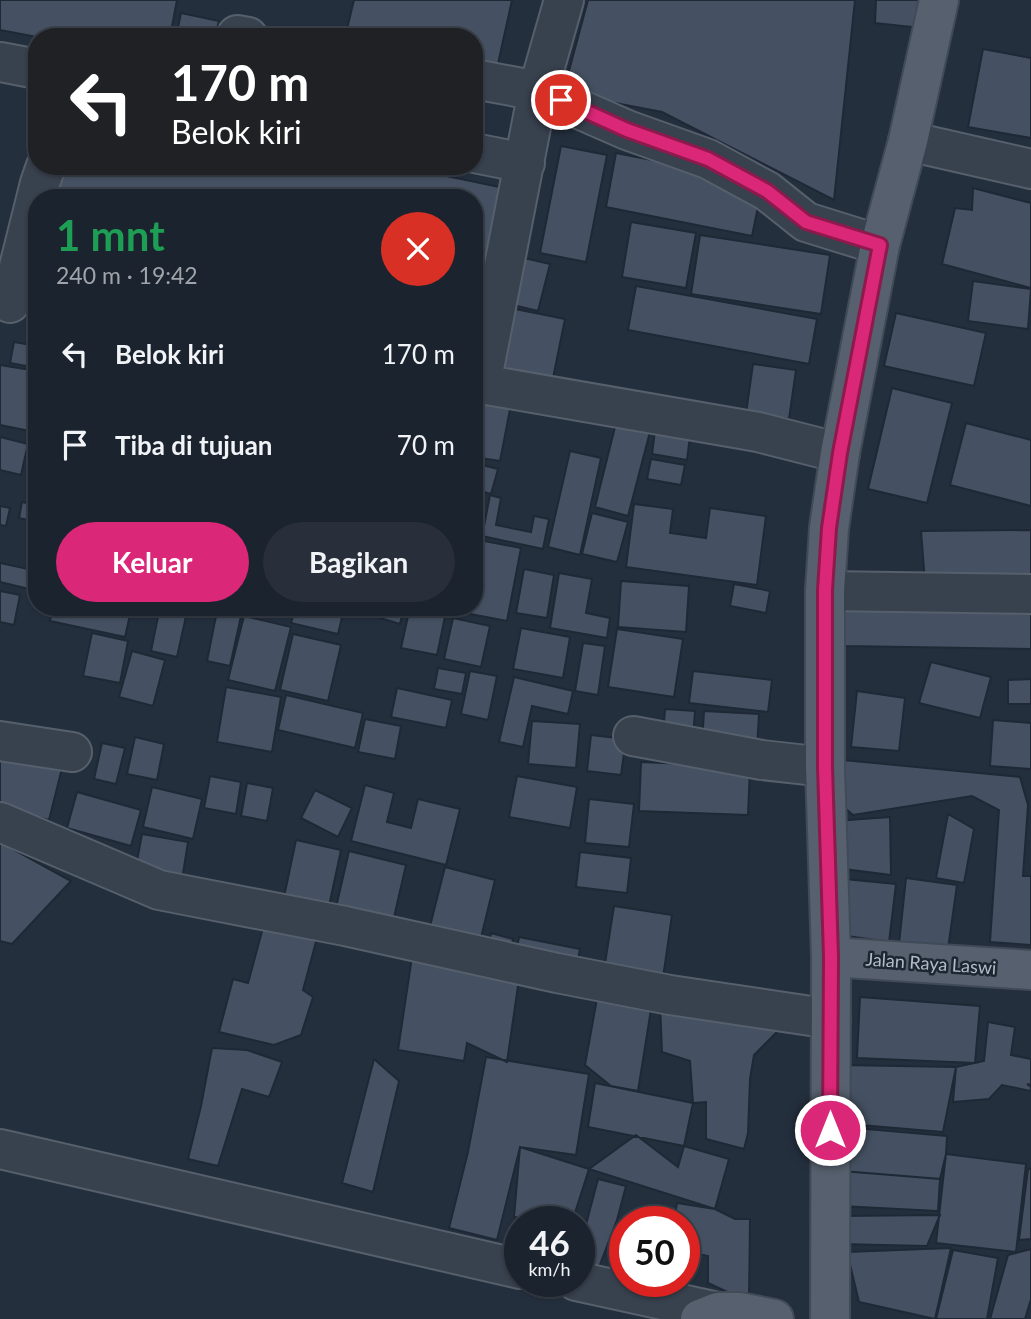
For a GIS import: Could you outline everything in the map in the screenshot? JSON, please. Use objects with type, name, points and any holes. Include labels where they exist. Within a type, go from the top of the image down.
[{"type":"main road","points":[[830,1319],[831,957],[795,764],[825,590],[829,528],[872,243],[908,141],[939,0]]},
{"type":"main road","name":"Jalan Raya Laswi","points":[[831,957],[1031,970]]},
{"type":"street","points":[[483,356],[538,90],[564,0]]},
{"type":"street","points":[[0,62],[28,67]]},
{"type":"street","points":[[483,81],[538,90],[627,130],[708,159],[767,191],[806,222],[872,243]]},
{"type":"street","points":[[908,141],[1031,169]]},
{"type":"street","points":[[483,155],[525,163]]},
{"type":"street","points":[[16,304],[28,244]]},
{"type":"street","points":[[483,385],[758,432],[840,453]]},
{"type":"street","points":[[825,590],[1031,594]]},
{"type":"street","points":[[633,736],[795,764]]},
{"type":"street","points":[[0,741],[72,752]]},
{"type":"street","points":[[0,822],[159,890],[345,926],[670,995],[831,1019]]},
{"type":"street","points":[[0,1149],[504,1265]]},
{"type":"street","points":[[595,1285],[733,1315]]},
{"type":"building","points":[[0,0],[177,0],[172,28],[28,28],[28,35],[0,30]]},
{"type":"building","points":[[354,0],[512,0],[496,73],[483,70],[483,28],[347,28]]},
{"type":"building","points":[[588,0],[855,0],[834,200],[662,112],[563,93]]},
{"type":"building","points":[[876,0],[920,0],[921,28],[875,23]]},
{"type":"building","points":[[181,13],[219,21],[217,28],[178,28]]},
{"type":"building","points":[[983,49],[1031,58],[1031,138],[968,127]]},
{"type":"building","points":[[561,146],[607,155],[586,262],[540,253]]},
{"type":"building","points":[[616,153],[728,175],[725,190],[760,197],[752,236],[606,207]]},
{"type":"building","points":[[59,175],[442,175],[504,188],[483,300],[483,189],[56,189]]},
{"type":"building","points":[[973,188],[1031,203],[1031,288],[942,264],[955,208],[972,210]]},
{"type":"building","points":[[631,222],[696,233],[686,288],[622,277]]},
{"type":"building","points":[[700,235],[830,255],[821,314],[691,294]]},
{"type":"building","points":[[524,258],[550,264],[538,311],[513,305]]},
{"type":"building","points":[[973,281],[1031,289],[1028,329],[968,321]]},
{"type":"building","points":[[636,286],[817,319],[809,364],[628,330]]},
{"type":"building","points":[[510,308],[565,319],[552,383],[497,372]]},
{"type":"building","points":[[896,313],[986,333],[974,386],[884,366]]},
{"type":"building","points":[[14,342],[28,344],[28,366],[10,363]]},
{"type":"building","points":[[753,364],[796,370],[789,419],[746,413]]},
{"type":"building","points":[[0,365],[28,370],[28,431],[0,425]]},
{"type":"building","points":[[892,388],[952,403],[927,503],[868,489]]},
{"type":"building","points":[[483,394],[512,399],[500,461],[483,458]]},
{"type":"building","points":[[617,419],[651,428],[628,516],[595,507]]},
{"type":"building","points":[[966,423],[1031,440],[1031,506],[950,485]]},
{"type":"building","points":[[655,431],[690,436],[687,460],[652,454]]},
{"type":"building","points":[[0,437],[28,444],[21,475],[0,470]]},
{"type":"building","points":[[570,451],[601,458],[580,555],[548,547]]},
{"type":"building","points":[[651,459],[685,465],[681,485],[647,479]]},
{"type":"building","points":[[483,465],[498,469],[491,494],[483,492]]},
{"type":"building","points":[[490,495],[501,498],[496,525],[531,532],[534,516],[549,519],[543,549],[483,536]]},
{"type":"building","points":[[22,502],[28,503],[28,520],[19,518]]},
{"type":"building","points":[[634,504],[673,509],[670,533],[706,538],[710,508],[766,516],[757,585],[626,567]]},
{"type":"building","points":[[0,506],[10,508],[6,526],[0,525]]},
{"type":"building","points":[[592,513],[628,522],[617,562],[582,554]]},
{"type":"building","points":[[1031,530],[1031,583],[925,582],[921,531]]},
{"type":"building","points":[[483,541],[521,548],[507,621],[481,616],[483,616]]},
{"type":"building","points":[[0,563],[28,569],[28,589],[0,582]]},
{"type":"building","points":[[524,569],[554,575],[547,618],[516,613]]},
{"type":"building","points":[[559,573],[592,579],[586,613],[610,618],[607,638],[550,628]]},
{"type":"building","points":[[621,581],[689,586],[686,632],[618,627]]},
{"type":"building","points":[[734,584],[770,591],[766,613],[730,606]]},
{"type":"building","points":[[0,591],[20,595],[14,625],[0,622]]},
{"type":"building","points":[[845,610],[1031,612],[1031,649],[845,646]]},
{"type":"building","points":[[51,616],[130,616],[125,637],[50,621]]},
{"type":"building","points":[[158,616],[186,616],[177,657],[151,651]]},
{"type":"building","points":[[216,616],[241,616],[230,666],[207,661]]},
{"type":"building","points":[[244,616],[291,627],[275,691],[228,680]]},
{"type":"building","points":[[293,616],[342,616],[338,634],[291,623]]},
{"type":"building","points":[[374,616],[402,616],[400,624]]},
{"type":"building","points":[[408,616],[445,616],[437,655],[401,648]]},
{"type":"building","points":[[453,618],[490,626],[481,667],[444,659]]},
{"type":"building","points":[[521,628],[570,637],[563,678],[513,669]]},
{"type":"building","points":[[617,629],[683,639],[674,697],[608,687]]},
{"type":"building","points":[[92,633],[128,641],[120,683],[83,676]]},
{"type":"building","points":[[293,634],[341,645],[328,701],[280,690]]},
{"type":"building","points":[[583,643],[605,646],[598,695],[575,691]]},
{"type":"building","points":[[132,651],[165,660],[153,706],[119,697]]},
{"type":"building","points":[[931,662],[991,677],[980,718],[919,703]]},
{"type":"building","points":[[438,668],[466,673],[462,694],[434,689]]},
{"type":"building","points":[[470,671],[497,676],[488,720],[461,714]]},
{"type":"building","points":[[693,671],[772,680],[768,712],[689,703]]},
{"type":"building","points":[[514,677],[573,691],[568,714],[532,706],[523,747],[499,742]]},
{"type":"building","points":[[1031,679],[1031,704],[1008,704],[1008,680]]},
{"type":"building","points":[[226,687],[281,697],[272,752],[217,742]]},
{"type":"building","points":[[397,688],[452,700],[446,728],[391,717]]},
{"type":"building","points":[[857,691],[905,698],[899,751],[851,747]]},
{"type":"building","points":[[286,695],[363,713],[355,748],[278,730]]},
{"type":"building","points":[[665,709],[695,711],[693,738],[663,736]]},
{"type":"building","points":[[704,711],[759,714],[757,747],[702,744]]},
{"type":"building","points":[[365,719],[401,726],[395,759],[358,752]]},
{"type":"building","points":[[993,720],[1031,723],[1031,769],[990,766]]},
{"type":"building","points":[[532,721],[580,724],[576,768],[528,764]]},
{"type":"building","points":[[591,735],[626,739],[621,775],[587,771]]},
{"type":"building","points":[[135,737],[164,744],[157,780],[127,774]]},
{"type":"building","points":[[102,743],[125,748],[116,784],[94,779]]},
{"type":"building","points":[[0,753],[62,768],[49,820],[0,808]]},
{"type":"building","points":[[843,760],[1020,777],[1028,805],[1023,876],[1031,876],[1031,945],[990,942],[999,810],[972,796],[853,815],[839,803]]},
{"type":"building","points":[[641,762],[750,767],[748,815],[639,811]]},
{"type":"building","points":[[210,776],[241,782],[236,814],[204,808]]},
{"type":"building","points":[[517,776],[577,787],[570,828],[509,817]]},
{"type":"building","points":[[247,783],[273,788],[267,821],[241,816]]},
{"type":"building","points":[[365,785],[394,793],[387,822],[411,828],[418,799],[460,809],[446,865],[351,841]]},
{"type":"building","points":[[152,787],[202,799],[193,839],[143,827]]},
{"type":"building","points":[[315,790],[352,808],[338,837],[301,818]]},
{"type":"building","points":[[77,792],[141,810],[131,846],[67,828]]},
{"type":"building","points":[[589,799],[634,804],[629,847],[585,843]]},
{"type":"building","points":[[948,814],[974,829],[964,883],[936,878]]},
{"type":"building","points":[[890,817],[891,875],[836,868],[835,821]]},
{"type":"building","points":[[142,834],[188,842],[182,880],[135,872]]},
{"type":"building","points":[[296,840],[341,850],[329,906],[284,897]]},
{"type":"building","points":[[0,842],[71,881],[12,944],[0,941]]},
{"type":"building","points":[[349,851],[406,865],[392,926],[335,912]]},
{"type":"building","points":[[580,852],[631,858],[627,893],[576,887]]},
{"type":"building","points":[[445,867],[495,880],[479,946],[428,934]]},
{"type":"building","points":[[834,878],[896,884],[889,942],[833,934]]},
{"type":"building","points":[[906,878],[957,885],[948,949],[899,944]]},
{"type":"building","points":[[614,906],[672,915],[662,985],[603,976]]},
{"type":"building","points":[[264,924],[317,938],[303,990],[313,997],[301,1035],[274,1045],[219,1032],[233,979],[248,983]]},
{"type":"building","points":[[491,933],[513,939],[509,959],[486,953]]},
{"type":"building","points":[[519,937],[580,949],[576,972],[515,959]]},
{"type":"building","points":[[412,957],[520,972],[507,1062],[467,1043],[464,1061],[398,1050]]},
{"type":"building","points":[[598,993],[652,1003],[638,1091],[611,1086],[585,1065]]},
{"type":"building","points":[[860,997],[980,1006],[975,1063],[857,1058]]},
{"type":"building","points":[[660,1003],[780,1029],[754,1055],[750,1079],[748,1133],[744,1149],[706,1139],[706,1102],[693,1103],[690,1061],[662,1052]]},
{"type":"building","points":[[988,1022],[1015,1027],[1011,1055],[1031,1059],[1031,1085],[1027,1084],[1031,1091],[1002,1085],[989,1099],[953,1102],[956,1067],[984,1061]]},
{"type":"building","points":[[212,1048],[247,1050],[282,1062],[269,1097],[242,1089],[218,1166],[188,1159]]},
{"type":"building","points":[[486,1057],[589,1074],[576,1155],[520,1147],[497,1240],[449,1228],[468,1152]]},
{"type":"building","points":[[374,1059],[399,1081],[373,1192],[342,1183]]},
{"type":"building","points":[[840,1065],[956,1067],[943,1132],[836,1123]]},
{"type":"building","points":[[595,1083],[693,1103],[684,1146],[588,1127]]},
{"type":"building","points":[[843,1127],[947,1136],[940,1179],[842,1171]]},
{"type":"building","points":[[636,1135],[678,1167],[684,1146],[729,1159],[715,1209],[589,1169]]},
{"type":"building","points":[[520,1147],[589,1169],[577,1206],[515,1206]]},
{"type":"building","points":[[946,1154],[1026,1164],[1016,1252],[936,1243]]},
{"type":"building","points":[[1028,1169],[1031,1169],[1031,1239],[1019,1240]]},
{"type":"building","points":[[842,1171],[940,1179],[938,1211],[840,1206]]},
{"type":"building","points":[[598,1179],[626,1186],[621,1206],[609,1206],[609,1241],[599,1267],[595,1266],[595,1206],[591,1206]]},
{"type":"building","points":[[700,1207],[715,1209],[735,1219],[750,1219],[749,1302],[708,1283],[708,1256],[700,1254]]},
{"type":"building","points":[[940,1215],[927,1246],[840,1244],[840,1216]]},
{"type":"building","points":[[951,1248],[935,1319],[859,1302],[847,1252]]},
{"type":"building","points":[[1031,1249],[1031,1299],[1025,1319],[990,1319],[1008,1255]]},
{"type":"building","points":[[953,1250],[998,1258],[987,1319],[936,1319]]},
{"type":"route","points":[[561,100],[627,130],[708,159],[767,191],[806,222],[880,245],[840,453],[829,528],[825,590],[825,767],[831,957],[830,1130]]}]
